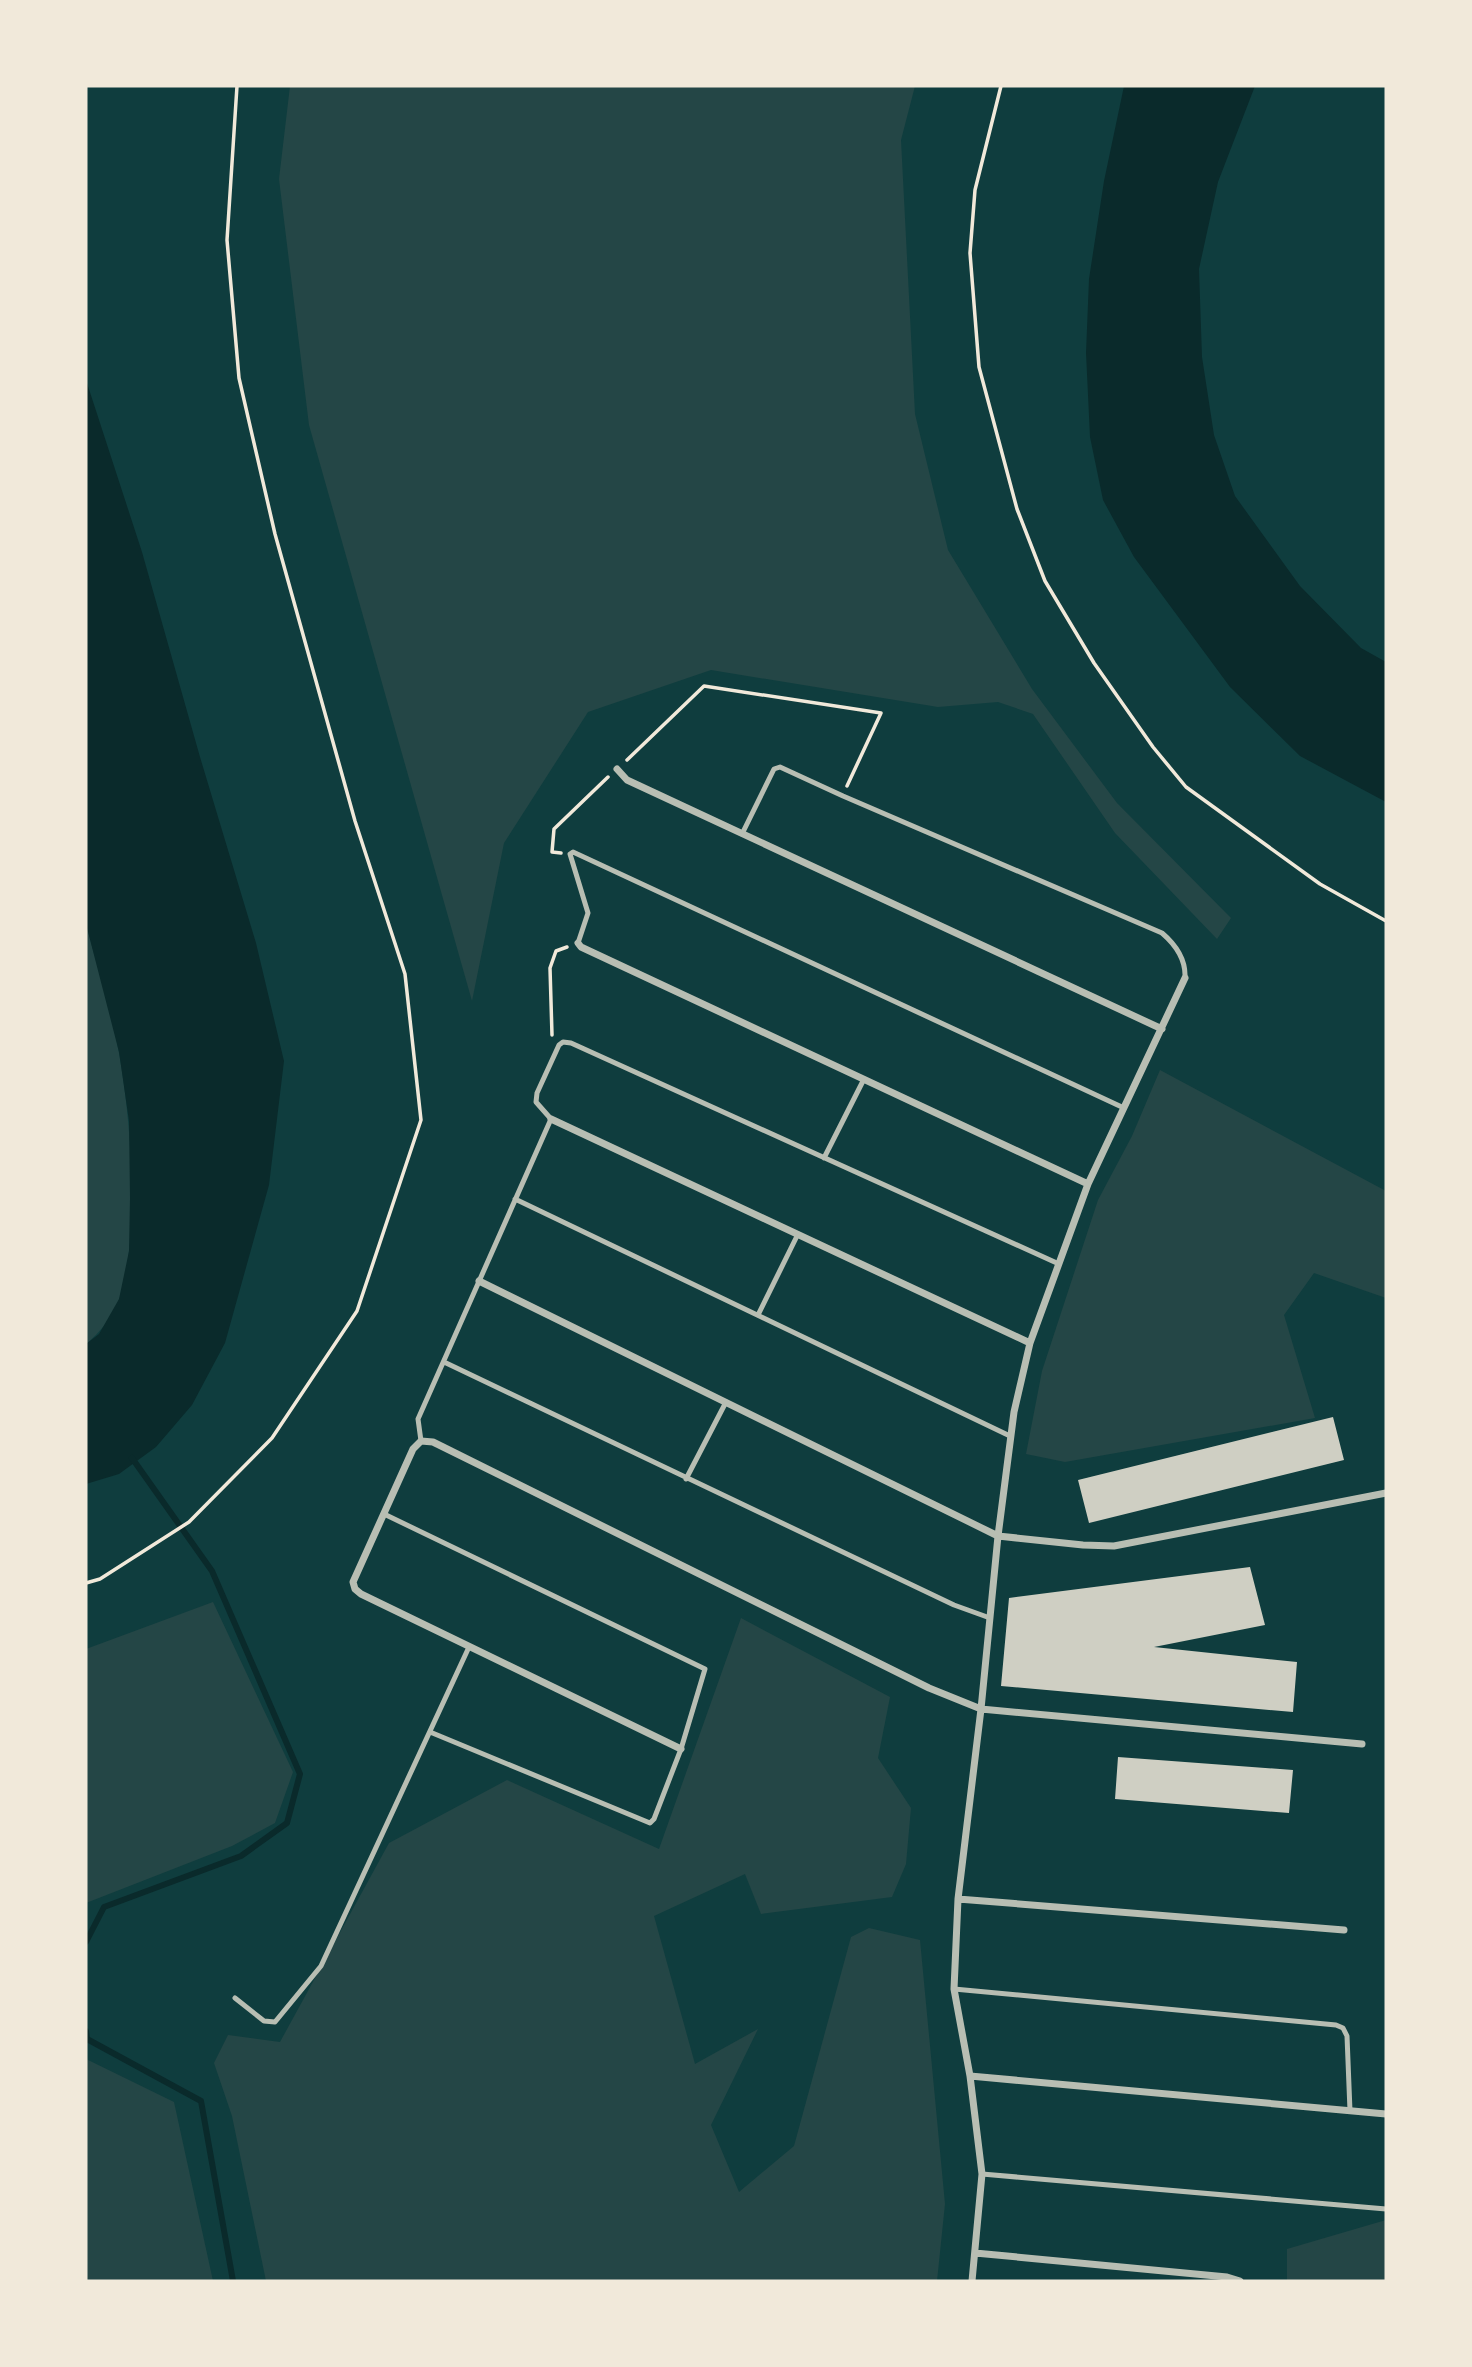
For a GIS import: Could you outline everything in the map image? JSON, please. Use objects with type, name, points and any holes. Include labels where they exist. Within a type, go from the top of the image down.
[{"type":"street","points":[[617,769],[627,780],[1162,1029]]},
{"type":"street","points":[[578,943],[1088,1184]]},
{"type":"street","points":[[972,2281],[982,2174],[970,2076],[954,1989],[958,1899],[1010,1436],[1030,1343],[1088,1184],[1185,978]]},
{"type":"street","points":[[551,1119],[1030,1343]]},
{"type":"street","points":[[479,1281],[998,1536],[1114,1546],[1386,1493]]},
{"type":"street","points":[[681,1749],[355,1589],[353,1582],[413,1449],[422,1441],[433,1442],[929,1688],[981,1709],[1362,1744]]},
{"type":"street","points":[[958,1899],[1344,1930]]},
{"type":"street","points":[[970,2076],[1386,2114]]},
{"type":"street","points":[[975,2253],[1227,2277],[1240,2281]]},
{"type":"lane","points":[[742,834],[774,769],[780,767],[1162,933],[1172,942],[1186,965],[1185,978]]},
{"type":"lane","points":[[578,943],[588,913],[570,854],[573,852],[1124,1108]]},
{"type":"lane","points":[[422,1441],[418,1419],[551,1119],[536,1102],[537,1093],[559,1045],[567,1041],[1059,1264]]},
{"type":"lane","points":[[824,1158],[864,1079]]},
{"type":"lane","points":[[516,1199],[1010,1436]]},
{"type":"lane","points":[[758,1315],[797,1234]]},
{"type":"lane","points":[[444,1362],[954,1605],[990,1618]]},
{"type":"lane","points":[[686,1479],[726,1402]]},
{"type":"lane","points":[[384,1514],[705,1669],[681,1749],[654,1819],[647,1823],[430,1732]]},
{"type":"lane","points":[[236,1998],[264,2021],[275,2022],[321,1966],[469,1647]]},
{"type":"lane","points":[[954,1989],[1336,2025],[1343,2028],[1347,2036],[1350,2111]]},
{"type":"lane","points":[[982,2174],[1386,2209]]},
{"type":"path","points":[[86,1583],[100,1579],[189,1522],[272,1438],[357,1311],[421,1120],[405,974],[351,808],[275,534],[239,378],[227,240],[237,86]]},
{"type":"path","points":[[1001,86],[975,190],[970,253],[979,367],[1017,509],[1045,581],[1094,663],[1153,747],[1186,787],[1320,884],[1386,920]]},
{"type":"path","points":[[570,854],[552,852],[554,829],[704,686],[881,713],[843,796]]},
{"type":"path","points":[[559,1045],[550,1032],[550,968],[556,951],[578,943]]},
{"type":"shaded area","points":[[290,86],[915,86],[901,140],[915,414],[948,550],[1032,689],[1117,803],[1231,918],[1217,939],[1115,833],[1033,714],[998,702],[938,707],[711,670],[588,712],[504,843],[472,1001],[309,425],[279,179]]},
{"type":"shaded area","points":[[1124,86],[1255,86],[1218,182],[1199,269],[1202,357],[1214,435],[1235,496],[1300,586],[1361,648],[1386,662],[1386,802],[1300,756],[1230,687],[1134,557],[1103,500],[1090,437],[1086,353],[1089,279],[1104,181]]},
{"type":"shaded area","points":[[86,380],[142,552],[256,943],[284,1061],[269,1185],[225,1343],[192,1405],[156,1447],[119,1474],[86,1484],[86,1344],[99,1334],[119,1299],[129,1251],[130,1198],[129,1121],[119,1052],[86,924]]},
{"type":"shaded area","points":[[86,924],[119,1053],[130,1143],[132,1209],[126,1271],[120,1297],[106,1323],[86,1344]]},
{"type":"shaded area","points":[[1160,1070],[1386,1191],[1386,1298],[1314,1273],[1284,1315],[1315,1418],[1065,1462],[1026,1454],[1042,1371],[1098,1200],[1132,1136]]},
{"type":"shaded area","points":[[213,1602],[293,1772],[275,1823],[232,1846],[86,1903],[86,1649]]},
{"type":"shaded area","points":[[741,1618],[890,1697],[878,1758],[911,1808],[906,1864],[892,1897],[761,1914],[745,1874],[654,1916],[695,2064],[758,2029],[711,2125],[739,2192],[794,2146],[851,1937],[869,1928],[920,1940],[945,2204],[937,2281],[266,2281],[232,2116],[214,2063],[228,2035],[280,2042],[389,1843],[507,1780],[659,1849]]},
{"type":"shaded area","points":[[86,2059],[174,2102],[213,2281],[86,2281]]},
{"type":"shaded area","points":[[1386,2220],[1386,2281],[1287,2281],[1287,2249]]},
{"type":"building","points":[[1333,1417],[1344,1460],[1089,1523],[1078,1480]]},
{"type":"building","points":[[1250,1567],[1265,1625],[1154,1647],[1297,1662],[1293,1712],[1001,1686],[1009,1598]]},
{"type":"building","points":[[1118,1757],[1293,1770],[1289,1813],[1115,1799]]},
{"type":"waterway","points":[[86,1942],[104,1907],[241,1856],[287,1823],[300,1774],[212,1571],[132,1458]]},
{"type":"waterway","points":[[86,2031],[87,2039],[201,2101],[233,2281]]}]
